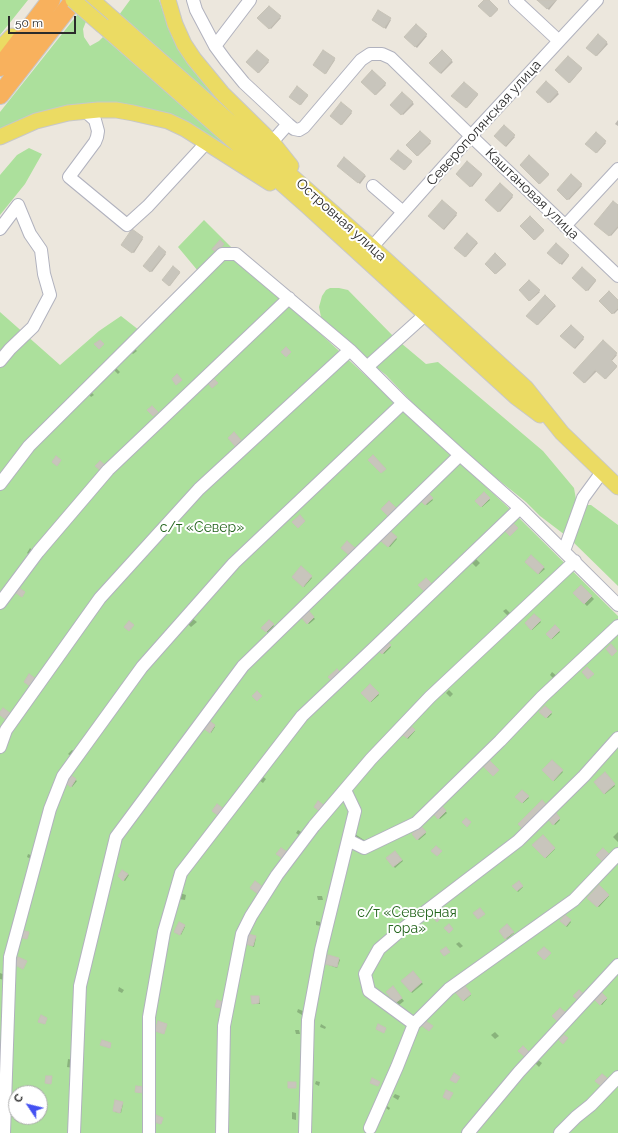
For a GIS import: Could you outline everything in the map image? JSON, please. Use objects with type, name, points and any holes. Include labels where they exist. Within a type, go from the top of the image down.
[{"type":"highway","points":[[0,67],[52,0]]},
{"type":"highway","points":[[0,95],[74,0]]},
{"type":"main road","points":[[0,56],[12,36],[40,0]]},
{"type":"main road","points":[[74,0],[107,21]]},
{"type":"main road","points":[[92,0],[107,21]]},
{"type":"main road","points":[[168,0],[175,24],[184,44],[194,59],[222,93],[272,142],[312,202]]},
{"type":"main road","name":"Островная улица","points":[[107,21],[312,202],[426,314],[516,397],[562,433],[618,487]]},
{"type":"main road","points":[[0,48],[12,36]]},
{"type":"main road","points":[[0,137],[36,121],[68,113],[116,110],[152,116],[168,121],[207,142],[230,158],[312,202]]},
{"type":"main road","name":"Островная улица","points":[[312,202],[372,247],[526,388],[562,433]]},
{"type":"street","points":[[193,0],[196,10],[215,46],[226,61],[244,83],[288,124],[272,142]]},
{"type":"street","points":[[215,46],[250,0]]},
{"type":"street","points":[[514,0],[558,41]]},
{"type":"street","name":"Северополянская улица","points":[[372,247],[471,136],[596,0]]},
{"type":"street","name":"Каштановая улица","points":[[288,124],[294,129],[298,130],[304,127],[361,60],[370,54],[382,54],[391,58],[618,276]]},
{"type":"street","points":[[85,111],[95,120],[98,131],[97,137],[69,177],[127,225],[148,206],[207,142]]},
{"type":"street","points":[[565,226],[618,169]]},
{"type":"street","points":[[373,186],[404,212]]},
{"type":"street","points":[[0,229],[18,206],[30,234],[41,250],[44,274],[50,295],[33,327],[0,361]]},
{"type":"street","points":[[0,484],[29,446],[222,254],[236,254],[350,350],[403,403],[520,508],[618,605]]},
{"type":"street","points":[[0,603],[38,552],[108,470],[289,298]]},
{"type":"street","points":[[367,367],[426,314]]},
{"type":"street","points":[[0,746],[6,730],[100,598],[199,489],[350,350]]},
{"type":"street","points":[[4,1133],[4,994],[10,957],[50,810],[63,776],[142,667],[234,563],[403,403]]},
{"type":"street","points":[[74,1133],[80,986],[116,837],[242,666],[460,455]]},
{"type":"street","points":[[564,551],[584,498],[602,472]]},
{"type":"street","points":[[149,1133],[149,1017],[164,932],[181,873],[302,716],[520,508]]},
{"type":"street","points":[[222,1133],[224,1026],[242,934],[251,916],[278,875],[314,826],[371,759],[430,697],[575,561]]},
{"type":"street","points":[[348,840],[364,848],[416,823],[542,697],[618,626]]},
{"type":"street","points":[[414,1024],[369,991],[365,974],[379,949],[406,926],[518,841],[584,776],[618,738]]},
{"type":"street","points":[[305,1133],[308,1020],[321,950],[355,811],[345,790]]},
{"type":"street","points":[[370,1128],[414,1024],[449,989],[574,900],[618,854]]},
{"type":"street","points":[[468,1133],[519,1072],[618,965]]},
{"type":"street","points":[[560,1133],[591,1105],[618,1077]]},
{"type":"green space","points":[[0,0],[28,0],[0,35]]},
{"type":"green space","points":[[89,0],[87,19],[83,29],[84,37],[90,46],[103,37],[269,181],[127,107],[0,131],[0,112]]},
{"type":"green space","points":[[130,0],[159,0],[172,37],[187,63],[201,80],[272,150],[119,15]]},
{"type":"green space","points":[[29,148],[42,154],[25,184],[0,215],[0,175],[17,155]]},
{"type":"green space","points":[[204,220],[232,248],[230,250],[512,511],[618,616],[618,1133],[0,1133],[0,312],[60,365],[99,331],[121,316],[144,334],[203,277],[178,247]]},
{"type":"green space","points":[[330,288],[348,290],[395,338],[426,364],[438,362],[543,451],[574,488],[577,505],[591,505],[618,525],[618,586],[569,538],[540,516],[526,502],[445,437],[386,375],[321,317],[319,307],[322,296],[326,290]]},
{"type":"building","points":[[484,0],[489,0],[498,9],[490,17],[478,6]]},
{"type":"building","points":[[537,0],[556,0],[547,9]]},
{"type":"building","points":[[269,6],[281,16],[269,29],[257,18]]},
{"type":"building","points":[[378,10],[391,18],[384,28],[372,20]]},
{"type":"building","points":[[416,24],[427,34],[415,47],[404,37]]},
{"type":"building","points":[[598,34],[607,42],[596,56],[586,48]]},
{"type":"building","points":[[257,50],[269,60],[258,73],[246,62]]},
{"type":"building","points":[[323,50],[335,58],[325,74],[313,65]]},
{"type":"building","points":[[442,50],[452,60],[440,73],[429,63]]},
{"type":"building","points":[[568,56],[582,68],[569,83],[555,70]]},
{"type":"building","points":[[372,70],[386,83],[375,95],[361,82]]},
{"type":"building","points":[[546,81],[558,92],[548,103],[536,92]]},
{"type":"building","points":[[464,82],[478,94],[466,108],[451,96]]},
{"type":"building","points":[[297,86],[308,95],[300,105],[289,97]]},
{"type":"building","points":[[402,92],[413,102],[401,115],[390,105]]},
{"type":"building","points":[[341,102],[352,111],[341,125],[330,116]]},
{"type":"building","points":[[504,125],[515,135],[505,146],[494,136]]},
{"type":"building","points":[[420,131],[431,141],[417,156],[406,145]]},
{"type":"building","points":[[596,132],[606,141],[596,153],[585,144]]},
{"type":"building","points":[[398,150],[412,161],[404,170],[390,159]]},
{"type":"building","points":[[529,155],[549,174],[539,184],[520,165]]},
{"type":"building","points":[[344,157],[365,175],[358,183],[337,166]]},
{"type":"building","points":[[467,161],[482,174],[470,187],[456,174]]},
{"type":"building","points":[[571,174],[582,184],[567,200],[557,190]]},
{"type":"building","points":[[500,183],[513,195],[498,212],[485,200]]},
{"type":"building","points":[[442,200],[457,213],[443,229],[428,216]]},
{"type":"building","points":[[613,201],[618,205],[618,226],[609,236],[594,224]]},
{"type":"building","points":[[530,216],[544,230],[534,240],[520,226]]},
{"type":"building","points":[[132,229],[143,237],[132,253],[121,245]]},
{"type":"building","points":[[467,233],[477,242],[465,257],[454,248]]},
{"type":"building","points":[[220,240],[224,244],[217,253],[212,249]]},
{"type":"building","points":[[556,243],[569,255],[560,264],[547,253]]},
{"type":"building","points":[[159,246],[166,252],[150,272],[143,266]]},
{"type":"building","points":[[495,253],[506,264],[495,274],[485,264]]},
{"type":"building","points":[[173,266],[180,272],[169,286],[162,280]]},
{"type":"building","points":[[582,267],[596,280],[586,291],[572,278]]},
{"type":"building","points":[[529,280],[540,290],[529,301],[519,290]]},
{"type":"building","points":[[609,291],[618,300],[618,308],[612,314],[599,301]]},
{"type":"building","points":[[545,295],[555,305],[537,325],[526,316]]},
{"type":"building","points":[[571,325],[584,337],[574,348],[560,336]]},
{"type":"building","points":[[100,340],[104,344],[99,349],[94,344]]},
{"type":"building","points":[[603,340],[617,353],[611,360],[617,366],[605,379],[595,370],[584,383],[573,373]]},
{"type":"building","points":[[286,347],[291,352],[286,357],[281,352]]},
{"type":"building","points":[[177,374],[182,380],[176,385],[172,379]]},
{"type":"building","points":[[213,378],[218,383],[212,388],[207,382]]},
{"type":"building","points":[[152,406],[158,412],[153,416],[147,410]]},
{"type":"building","points":[[234,432],[241,440],[235,446],[228,438]]},
{"type":"building","points":[[373,455],[386,469],[381,473],[368,460]]},
{"type":"building","points":[[56,456],[61,460],[57,466],[52,462]]},
{"type":"building","points":[[100,461],[105,465],[100,470],[95,466]]},
{"type":"building","points":[[484,492],[490,498],[481,507],[475,501]]},
{"type":"building","points":[[428,493],[433,498],[425,505],[421,501]]},
{"type":"building","points":[[389,501],[396,508],[388,516],[381,509]]},
{"type":"building","points":[[300,515],[305,521],[298,528],[292,522]]},
{"type":"building","points":[[511,521],[518,528],[510,536],[503,529]]},
{"type":"building","points":[[390,531],[397,537],[388,547],[381,541]]},
{"type":"building","points":[[347,541],[355,548],[349,555],[341,548]]},
{"type":"building","points":[[531,555],[544,567],[538,574],[525,562]]},
{"type":"building","points":[[301,566],[312,576],[303,587],[292,577]]},
{"type":"building","points":[[426,578],[432,584],[424,591],[418,585]]},
{"type":"building","points":[[581,585],[592,596],[584,604],[573,593]]},
{"type":"building","points":[[19,588],[25,592],[22,597],[16,593]]},
{"type":"building","points":[[308,610],[314,617],[307,624],[301,617]]},
{"type":"building","points":[[534,614],[541,620],[531,630],[525,623]]},
{"type":"building","points":[[269,620],[274,624],[266,632],[261,628]]},
{"type":"building","points":[[129,621],[134,625],[129,631],[124,627]]},
{"type":"building","points":[[555,625],[560,630],[551,639],[546,634]]},
{"type":"building","points":[[387,642],[391,645],[382,654],[378,650]]},
{"type":"building","points":[[611,644],[617,651],[612,656],[606,649]]},
{"type":"building","points":[[587,667],[594,674],[588,679],[582,672]]},
{"type":"building","points":[[337,669],[341,673],[332,681],[328,677]]},
{"type":"building","points":[[29,674],[36,679],[30,686],[24,682]]},
{"type":"building","points":[[370,684],[379,693],[370,702],[361,693]]},
{"type":"building","points":[[257,691],[262,696],[257,701],[252,696]]},
{"type":"building","points":[[545,706],[552,712],[546,718],[539,712]]},
{"type":"building","points":[[3,708],[10,713],[5,719],[0,715]]},
{"type":"building","points":[[208,720],[215,725],[210,733],[203,728]]},
{"type":"building","points":[[412,727],[415,730],[407,738],[403,735]]},
{"type":"building","points":[[552,760],[563,770],[553,781],[542,770]]},
{"type":"building","points":[[490,761],[499,770],[493,776],[484,767]]},
{"type":"building","points":[[605,772],[615,784],[604,794],[594,782]]},
{"type":"building","points":[[69,774],[76,779],[71,787],[64,782]]},
{"type":"building","points":[[522,790],[529,796],[522,803],[515,797]]},
{"type":"building","points":[[542,800],[549,808],[525,831],[518,824]]},
{"type":"building","points":[[318,801],[325,806],[321,812],[314,807]]},
{"type":"building","points":[[217,804],[224,809],[219,816],[212,811]]},
{"type":"building","points":[[442,806],[446,811],[438,819],[433,813]]},
{"type":"building","points":[[556,813],[560,818],[553,825],[548,819]]},
{"type":"building","points":[[466,818],[471,822],[467,827],[462,822]]},
{"type":"building","points":[[421,826],[426,832],[417,840],[412,834]]},
{"type":"building","points":[[543,835],[555,848],[545,858],[532,845]]},
{"type":"building","points":[[436,846],[442,851],[437,856],[431,851]]},
{"type":"building","points":[[281,848],[289,853],[284,859],[276,854]]},
{"type":"building","points":[[603,848],[609,854],[602,861],[596,855]]},
{"type":"building","points":[[395,851],[402,860],[393,867],[386,858]]},
{"type":"building","points":[[122,870],[128,874],[123,881],[118,876]]},
{"type":"building","points":[[255,881],[263,887],[258,894],[250,888]]},
{"type":"building","points":[[519,881],[523,886],[517,891],[512,886]]},
{"type":"building","points":[[599,885],[609,895],[597,907],[587,898]]},
{"type":"building","points":[[480,908],[485,914],[478,919],[473,913]]},
{"type":"building","points":[[437,910],[442,917],[437,922],[431,915]]},
{"type":"building","points":[[565,915],[571,920],[566,926],[560,921]]},
{"type":"building","points":[[179,922],[185,925],[180,935],[174,932]]},
{"type":"building","points":[[449,924],[453,929],[449,933],[444,928]]},
{"type":"building","points":[[507,924],[514,932],[505,939],[499,931]]},
{"type":"building","points":[[20,930],[29,932],[27,939],[18,937]]},
{"type":"building","points":[[248,934],[256,936],[253,946],[245,944]]},
{"type":"building","points":[[446,947],[450,952],[444,956],[440,951]]},
{"type":"building","points":[[544,947],[551,953],[544,960],[537,953]]},
{"type":"building","points":[[328,955],[339,958],[337,967],[325,964]]},
{"type":"building","points":[[18,957],[27,961],[23,969],[15,965]]},
{"type":"building","points":[[413,971],[422,982],[411,992],[401,981]]},
{"type":"building","points":[[393,986],[402,998],[395,1003],[386,992]]},
{"type":"building","points":[[465,986],[471,994],[463,1001],[456,993]]},
{"type":"building","points":[[579,990],[585,995],[579,1001],[573,996]]},
{"type":"building","points":[[602,993],[607,998],[600,1005],[595,1000]]},
{"type":"building","points":[[251,996],[259,996],[259,1003],[252,1004]]},
{"type":"building","points":[[217,1000],[223,1002],[222,1008],[215,1007]]},
{"type":"building","points":[[560,1008],[566,1013],[558,1022],[552,1016]]},
{"type":"building","points":[[41,1015],[47,1018],[45,1024],[38,1022]]},
{"type":"building","points":[[424,1020],[433,1026],[429,1031],[421,1025]]},
{"type":"building","points":[[158,1021],[167,1024],[164,1034],[155,1031]]},
{"type":"building","points":[[378,1024],[386,1028],[384,1033],[376,1029]]},
{"type":"building","points":[[564,1035],[568,1038],[563,1044],[559,1040]]},
{"type":"building","points":[[102,1040],[111,1043],[110,1048],[100,1045]]},
{"type":"building","points":[[523,1046],[529,1052],[525,1057],[518,1051]]},
{"type":"building","points":[[454,1073],[460,1077],[456,1083],[450,1080]]},
{"type":"building","points":[[602,1074],[607,1078],[601,1086],[595,1081]]},
{"type":"building","points":[[46,1076],[52,1076],[51,1084],[45,1083]]},
{"type":"building","points":[[372,1078],[380,1082],[378,1086],[370,1083]]},
{"type":"building","points":[[288,1082],[296,1082],[296,1088],[288,1088]]},
{"type":"building","points":[[136,1086],[144,1087],[143,1093],[135,1092]]},
{"type":"building","points":[[446,1090],[453,1093],[449,1100],[443,1097]]},
{"type":"building","points":[[115,1100],[123,1102],[120,1113],[113,1111]]},
{"type":"building","points":[[156,1115],[163,1118],[161,1124],[154,1122]]},
{"type":"park label","name":"с/т «Север»","points":[[202,528]]},
{"type":"park label","name":"с/т «Северная гора»","points":[[407,922]]}]
